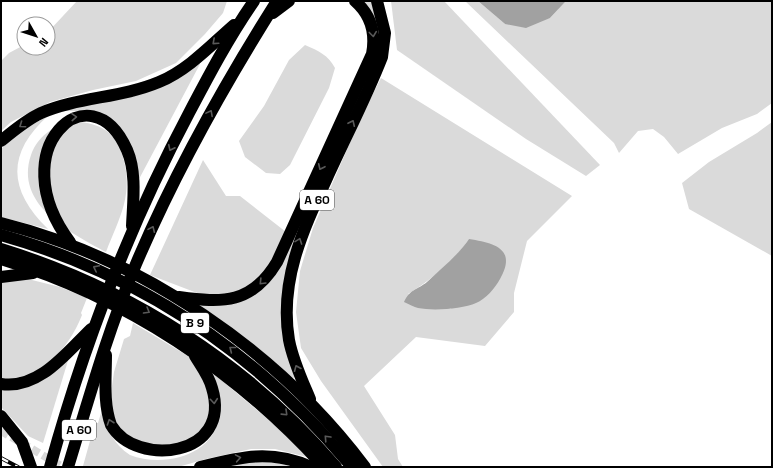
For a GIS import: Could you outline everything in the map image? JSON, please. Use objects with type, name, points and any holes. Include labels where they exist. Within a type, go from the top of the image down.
[{"type":"highway","name":"A 60","points":[[50,467],[93,326],[120,257],[172,144],[244,16],[254,1]]},
{"type":"highway","name":"A 60","points":[[69,463],[106,343],[136,264],[185,161],[237,65],[277,1]]},
{"type":"highway","points":[[266,19],[289,1]]},
{"type":"highway","name":"B 9","points":[[174,296],[211,301],[235,298],[254,290],[272,271],[372,54],[374,42],[371,24],[366,12],[355,1]]},
{"type":"highway","name":"A 60","points":[[312,404],[290,348],[287,324],[287,289],[295,255],[304,230],[382,57],[385,34],[377,1]]},
{"type":"highway","points":[[1,141],[30,119],[49,110],[129,92],[161,82],[197,58],[244,16]]},
{"type":"highway","name":"A 60","points":[[46,126],[64,117],[83,116],[101,122],[117,134],[127,151],[133,176],[132,230]]},
{"type":"highway","points":[[39,211],[56,230],[77,248]]},
{"type":"highway","points":[[1,223],[77,248],[174,296],[214,322],[244,344],[312,404],[365,467]]},
{"type":"highway","name":"B 9","points":[[1,235],[54,251],[90,265],[185,316],[228,346],[264,375],[305,414],[352,467]]},
{"type":"highway","name":"B 9","points":[[1,249],[84,279],[143,309],[181,332],[220,358],[273,401],[336,467]]},
{"type":"highway","points":[[1,259],[40,272],[86,291],[136,316],[194,353],[228,377],[261,404],[292,432],[324,467]]},
{"type":"highway","points":[[1,277],[40,272]]},
{"type":"highway","points":[[1,384],[19,384],[39,376],[51,367],[93,326]]},
{"type":"highway","name":"A 60","points":[[106,343],[105,394],[111,425],[118,438],[128,448],[140,456],[157,460],[174,459],[192,451],[204,440],[213,423],[215,411],[213,389],[194,353]]},
{"type":"highway","points":[[1,416],[22,442],[31,467]]},
{"type":"highway","points":[[200,467],[241,458],[264,456],[290,459],[311,467]]},
{"type":"shaded area","points":[[77,1],[227,1],[223,13],[205,34],[176,63],[136,81],[93,90],[50,102],[11,122],[1,131],[1,61],[9,53],[16,49],[16,56],[56,56],[56,23]]},
{"type":"shaded area","points":[[362,1],[372,1],[377,14],[380,27],[379,53],[299,231],[287,271],[282,307],[283,331],[295,377],[293,378],[258,348],[201,306],[231,304],[248,298],[262,289],[279,268],[375,55],[377,41],[375,27],[367,7]]},
{"type":"shaded area","points":[[391,1],[444,1],[600,165],[586,176],[526,139],[397,50]]},
{"type":"shaded area","points":[[465,1],[478,1],[505,24],[550,18],[566,1],[772,1],[772,103],[757,114],[722,128],[678,154],[664,137],[653,129],[638,131],[619,153],[614,143]]},
{"type":"shaded area","points":[[478,1],[566,1],[550,18],[526,28],[505,24]]},
{"type":"shaded area","points":[[305,45],[323,54],[335,68],[329,88],[290,165],[280,174],[266,173],[245,157],[239,141],[264,106],[289,60]]},
{"type":"shaded area","points":[[198,62],[200,64],[138,181],[136,166],[94,113],[82,111],[62,111]]},
{"type":"shaded area","points":[[381,78],[572,196],[527,241],[514,293],[514,312],[485,346],[416,337],[364,386],[395,435],[398,459],[403,467],[383,467],[321,381],[301,348],[296,312],[300,271],[313,228],[361,117]],"holes":[[[469,239],[451,309],[408,294],[442,270]]]},
{"type":"shaded area","points":[[49,115],[35,129],[25,143],[19,157],[17,172],[19,186],[25,200],[48,229],[1,217],[1,149],[18,133]]},
{"type":"shaded area","points":[[71,121],[96,125],[109,133],[119,145],[126,168],[127,181],[124,205],[106,252],[62,226],[38,203],[31,189],[28,173],[31,155],[34,148],[46,133]]},
{"type":"shaded area","points":[[772,122],[772,256],[689,209],[682,183],[709,162],[757,133]]},
{"type":"shaded area","points":[[203,160],[226,196],[240,196],[286,232],[277,257],[258,282],[236,295],[205,296],[150,275]]},
{"type":"shaded area","points":[[469,239],[495,246],[501,249],[505,254],[505,269],[498,282],[487,296],[480,301],[464,307],[448,309],[418,308],[404,302],[411,292],[427,282],[450,261]]},
{"type":"shaded area","points":[[28,279],[60,287],[87,298],[76,328],[61,351],[41,368],[29,374],[15,378],[1,379],[1,280]]},
{"type":"shaded area","points":[[133,323],[188,356],[196,365],[207,384],[210,405],[205,429],[179,453],[165,456],[153,455],[118,429],[112,411],[111,393],[114,372],[124,339],[130,336]]},
{"type":"shaded area","points":[[70,354],[43,443],[28,436],[1,407],[1,388]]},
{"type":"shaded area","points":[[214,374],[276,426],[307,457],[275,449],[251,449],[178,467],[83,466],[95,423],[98,423],[101,413],[116,442],[130,455],[143,459],[172,459],[198,449],[208,440],[215,429],[219,415]]},
{"type":"shaded area","points":[[254,461],[271,462],[295,467],[224,467]]},
{"type":"tunnel","points":[[1,431],[63,467]]},
{"type":"railway","points":[[1,458],[18,467]]}]
